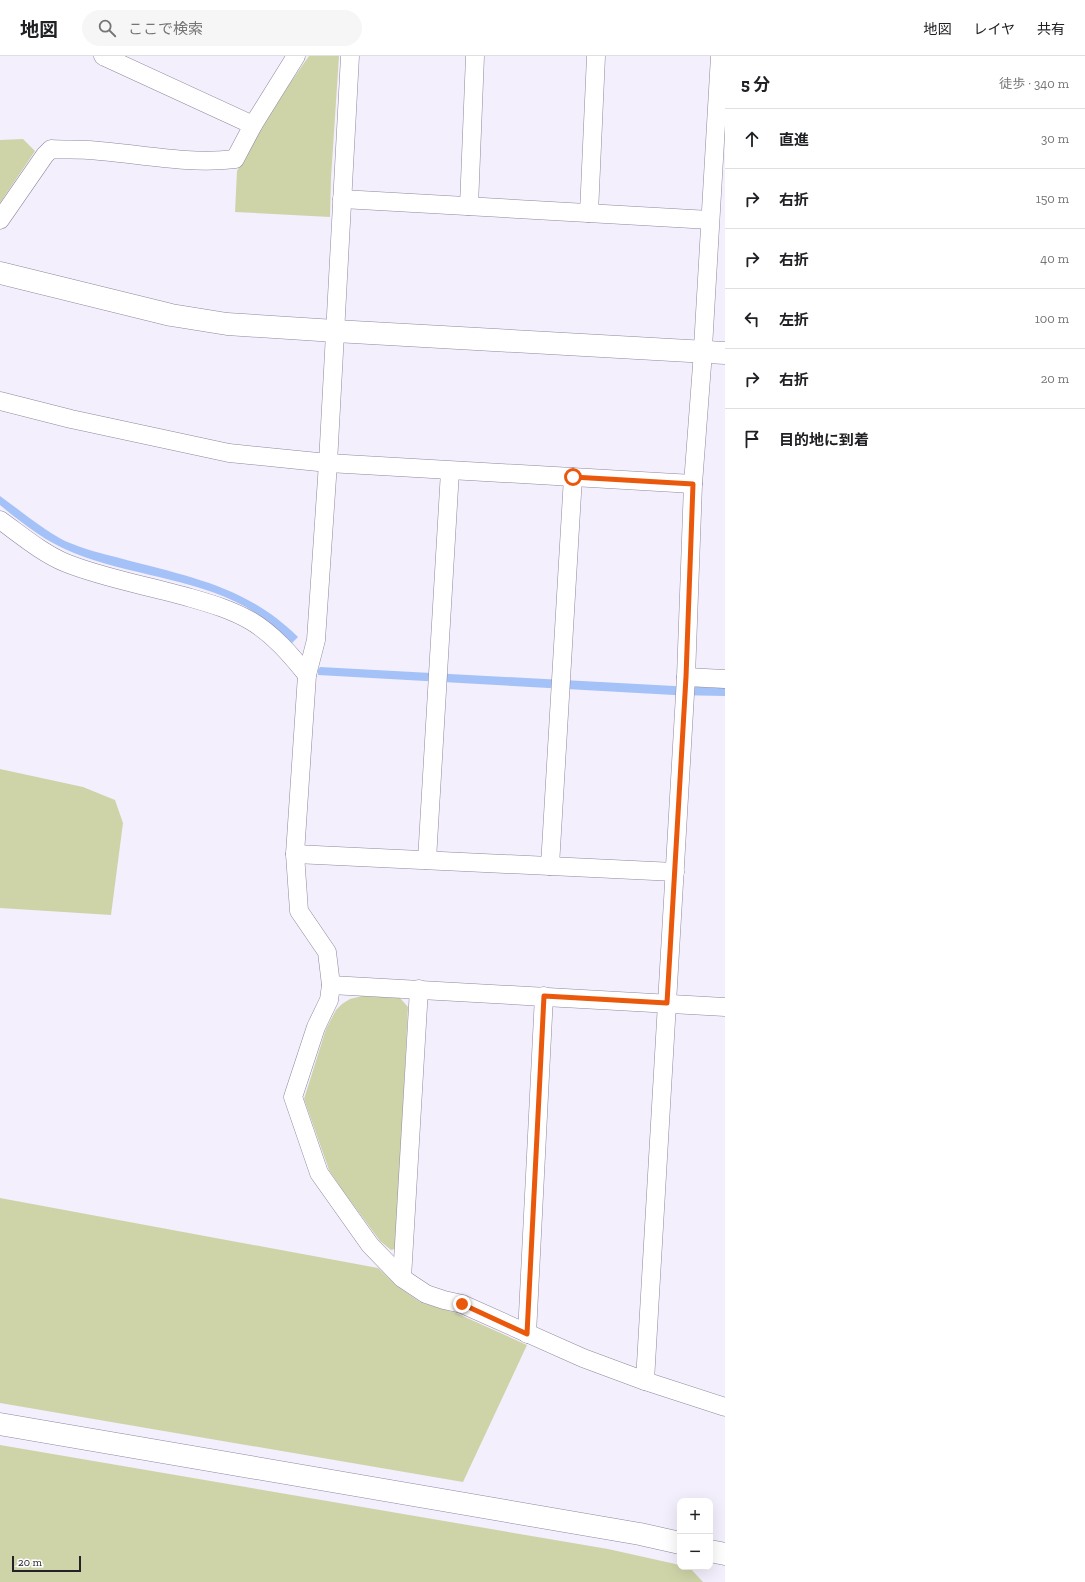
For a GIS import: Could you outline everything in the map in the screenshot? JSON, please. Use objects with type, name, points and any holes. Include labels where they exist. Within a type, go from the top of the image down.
[{"type":"street","points":[[103,56],[253,125]]},
{"type":"street","points":[[0,220],[45,155],[52,149],[88,150],[182,160],[216,161],[235,159],[253,125],[296,56]]},
{"type":"street","points":[[350,56],[328,463],[316,640],[307,675],[295,854],[299,911],[327,952],[331,985],[329,1000],[316,1026],[293,1097],[319,1173],[370,1245],[402,1278],[426,1294],[462,1304],[583,1358],[645,1381],[725,1406]]},
{"type":"street","points":[[469,206],[475,56]]},
{"type":"street","points":[[589,213],[596,56]]},
{"type":"street","points":[[645,1381],[686,677],[693,484],[703,352],[720,56]]},
{"type":"street","points":[[342,199],[710,220]]},
{"type":"street","points":[[0,273],[132,306],[203,320],[234,324],[725,353]]},
{"type":"street","points":[[0,401],[71,419],[229,453],[328,463],[693,484]]},
{"type":"street","points":[[427,860],[450,471]]},
{"type":"street","points":[[550,866],[573,477]]},
{"type":"street","points":[[0,520],[39,548],[65,562],[102,575],[220,606],[251,621],[286,650],[307,675]]},
{"type":"street","points":[[686,677],[725,679]]},
{"type":"street","points":[[295,854],[675,872]]},
{"type":"street","points":[[331,985],[725,1007]]},
{"type":"street","points":[[402,1278],[419,989]]},
{"type":"street","points":[[527,1334],[544,996]]},
{"type":"street","points":[[0,1424],[640,1534],[677,1542]]},
{"type":"street","points":[[713,1552],[725,1554]]},
{"type":"green space","points":[[309,56],[339,56],[330,217],[235,212],[237,171],[271,110]]},
{"type":"green space","points":[[23,139],[35,151],[0,203],[0,140]]},
{"type":"green space","points":[[0,769],[83,787],[115,800],[123,823],[111,915],[0,908]]},
{"type":"green space","points":[[362,996],[400,998],[408,1007],[398,1212],[395,1249],[391,1250],[380,1241],[329,1170],[304,1099],[326,1029],[336,1010],[350,999]]},
{"type":"green space","points":[[0,1198],[378,1268],[397,1286],[420,1302],[456,1313],[527,1345],[463,1482],[0,1403]]},
{"type":"green space","points":[[0,1445],[608,1549],[677,1564],[677,1570],[692,1570],[703,1582],[0,1582]]},
{"type":"water","points":[[0,496],[65,541],[94,551],[194,578],[216,586],[258,606],[298,637],[292,643],[257,614],[244,606],[203,589],[116,567],[64,549],[35,532],[0,505]]},
{"type":"water","points":[[320,667],[725,688],[725,696],[674,695],[318,675],[318,670]]},
{"type":"route","points":[[462,1304],[527,1334],[544,996],[667,1003],[686,677],[693,484],[573,477]]}]
